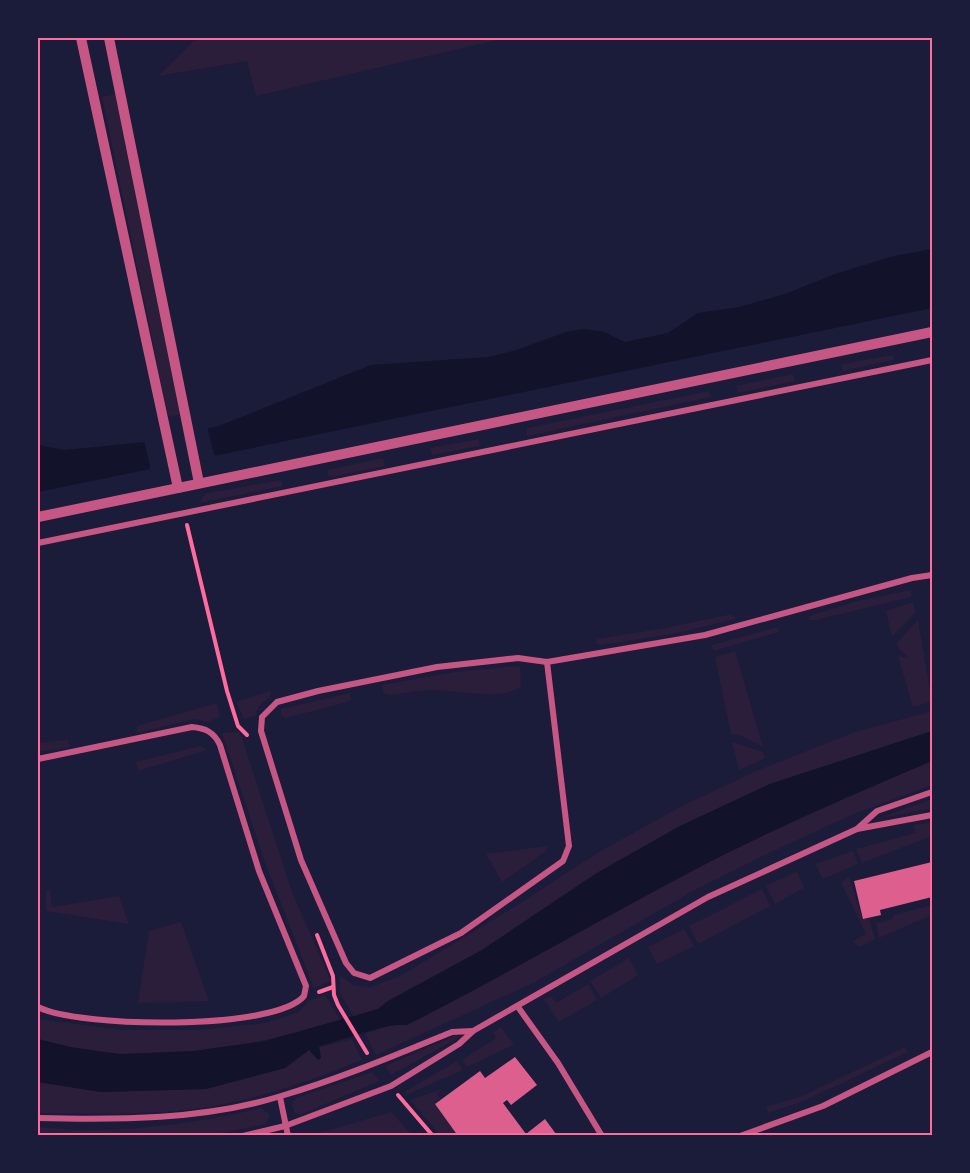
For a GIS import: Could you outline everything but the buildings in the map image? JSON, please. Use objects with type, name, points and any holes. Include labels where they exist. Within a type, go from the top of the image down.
[{"type":"street","points":[[81,38],[178,488]]},
{"type":"street","points":[[109,38],[199,483]]},
{"type":"street","points":[[38,516],[933,332]]},
{"type":"street","points":[[38,543],[933,360]]},
{"type":"street","points":[[547,662],[569,846],[563,861],[461,933],[370,978],[354,973],[346,963],[301,860],[261,731],[262,717],[277,702],[437,667],[518,658],[547,662],[705,635],[912,578],[933,575]]},
{"type":"street","points":[[38,759],[192,727],[203,728],[210,732],[220,745],[259,871],[306,986],[304,996],[288,1009],[218,1021],[121,1023],[38,1007]]},
{"type":"street","points":[[857,829],[877,811],[933,792]]},
{"type":"street","points":[[243,1136],[285,1126],[391,1086],[459,1044],[473,1031],[708,897],[857,829],[933,815]]},
{"type":"street","points":[[518,1007],[558,1063],[602,1136]]},
{"type":"street","points":[[38,1118],[102,1119],[204,1112],[280,1097],[452,1032],[473,1031]]},
{"type":"street","points":[[740,1136],[823,1106],[933,1052]]},
{"type":"street","points":[[280,1097],[288,1136]]},
{"type":"path","points":[[184,513],[238,726]]},
{"type":"path","points":[[338,1005],[366,1052]]},
{"type":"shaded area","points":[[207,38],[506,38],[256,96],[247,61],[158,76],[194,41]]},
{"type":"shaded area","points":[[115,94],[180,415],[168,416],[102,97]]},
{"type":"shaded area","points":[[932,249],[932,308],[38,492],[38,445],[65,450],[145,442],[219,426],[371,365],[488,357],[517,350],[566,332],[584,329],[604,332],[625,342],[668,333],[698,313],[739,307],[785,294],[835,274],[894,256]]},
{"type":"shaded area","points":[[893,355],[894,360],[842,371],[842,364]]},
{"type":"shaded area","points":[[793,374],[795,381],[738,393],[736,386]]},
{"type":"shaded area","points":[[709,391],[711,397],[527,436],[527,428]]},
{"type":"shaded area","points":[[479,439],[480,446],[432,455],[430,448]]},
{"type":"shaded area","points":[[383,458],[385,466],[329,477],[327,470]]},
{"type":"shaded area","points":[[281,480],[283,486],[200,503],[203,496],[208,493]]},
{"type":"shaded area","points":[[911,590],[911,597],[808,620],[809,616],[857,601]]},
{"type":"shaded area","points":[[913,602],[916,612],[892,637],[886,611]]},
{"type":"shaded area","points":[[732,614],[736,619],[667,635],[600,645],[596,643],[597,639]]},
{"type":"shaded area","points":[[918,620],[932,702],[913,707],[898,656],[909,658],[898,648],[897,643]]},
{"type":"shaded area","points":[[778,627],[779,632],[713,651],[712,645]]},
{"type":"shaded area","points":[[735,651],[763,747],[740,735],[731,734],[715,657]]},
{"type":"shaded area","points":[[520,667],[521,686],[501,694],[437,690],[389,695],[383,693],[382,685],[455,672]]},
{"type":"shaded area","points":[[270,691],[271,696],[258,707],[255,716],[244,719],[236,702]]},
{"type":"shaded area","points":[[350,693],[351,701],[286,718],[281,716],[281,709]]},
{"type":"shaded area","points":[[217,703],[220,717],[208,722],[194,719],[137,733],[137,726]]},
{"type":"shaded area","points":[[932,711],[932,731],[770,784],[680,826],[597,873],[482,950],[388,1001],[378,1009],[354,1017],[340,993],[340,975],[353,985],[371,987],[402,975],[599,852],[682,806],[756,771],[852,733]]},
{"type":"shaded area","points":[[932,731],[932,761],[811,813],[721,856],[407,1025],[376,1029],[319,1046],[321,1058],[318,1060],[309,1050],[285,1068],[206,1089],[101,1092],[38,1082],[38,1039],[70,1047],[120,1054],[193,1051],[265,1041],[378,1009],[388,1001],[482,950],[597,873],[680,826],[770,784]]},
{"type":"shaded area","points":[[240,732],[292,892],[331,981],[314,988],[264,860],[222,733]]},
{"type":"shaded area","points":[[68,740],[70,747],[38,752],[38,743]]},
{"type":"shaded area","points":[[732,742],[763,752],[765,758],[739,770]]},
{"type":"shaded area","points":[[200,746],[207,750],[138,771],[136,762]]},
{"type":"shaded area","points":[[932,761],[932,785],[856,813],[769,853],[693,891],[535,982],[376,1055],[365,1034],[394,1024],[408,1024],[721,856],[811,813]]},
{"type":"shaded area","points":[[932,799],[932,808],[877,819]]},
{"type":"shaded area","points":[[932,822],[932,836],[862,863],[856,849],[915,833],[914,825]]},
{"type":"shaded area","points":[[548,846],[545,852],[502,882],[486,854]]},
{"type":"shaded area","points":[[853,851],[858,864],[823,879],[815,864]]},
{"type":"shaded area","points":[[797,871],[804,888],[775,904],[766,886]]},
{"type":"shaded area","points":[[849,877],[863,919],[869,919],[875,939],[859,947],[853,941],[866,934],[841,882]]},
{"type":"shaded area","points":[[762,889],[770,906],[698,944],[689,926]]},
{"type":"shaded area","points":[[50,890],[52,907],[119,896],[129,924],[46,911],[46,891]]},
{"type":"shaded area","points":[[932,905],[932,915],[879,938],[876,923],[893,919],[893,915]]},
{"type":"shaded area","points":[[181,922],[209,1001],[138,1003],[149,931]]},
{"type":"shaded area","points":[[684,929],[694,946],[657,964],[648,947]]},
{"type":"shaded area","points":[[629,958],[638,975],[601,998],[590,981]]},
{"type":"shaded area","points":[[588,984],[597,1000],[559,1022],[544,999],[551,996],[556,1003]]},
{"type":"shaded area","points":[[325,995],[341,1021],[231,1047],[174,1054],[119,1054],[98,1052],[38,1039],[38,1019],[122,1030],[199,1030],[265,1023],[299,1012],[308,1001]]},
{"type":"shaded area","points":[[501,1027],[514,1045],[467,1067],[462,1060],[496,1038],[493,1032]]},
{"type":"shaded area","points":[[457,1035],[458,1038],[391,1075],[385,1066]]},
{"type":"shaded area","points":[[352,1039],[362,1060],[248,1099],[166,1112],[38,1113],[38,1082],[101,1092],[206,1089],[284,1068],[309,1050]]},
{"type":"shaded area","points":[[905,1047],[908,1052],[806,1100],[768,1113],[766,1107],[802,1096]]},
{"type":"shaded area","points":[[457,1061],[463,1070],[406,1095],[404,1092]]},
{"type":"shaded area","points":[[372,1072],[379,1081],[300,1115],[294,1112],[292,1104],[296,1098]]},
{"type":"shaded area","points":[[441,1091],[437,1094],[440,1098],[434,1103],[457,1135],[440,1135],[410,1100]]},
{"type":"shaded area","points":[[261,1108],[270,1115],[266,1124],[207,1136],[38,1135],[38,1127],[94,1130],[150,1127]]},
{"type":"shaded area","points":[[391,1112],[412,1135],[312,1135]]},
{"type":"pier","points":[[207,426],[214,454],[218,458],[149,473],[150,466],[144,440]]}]
